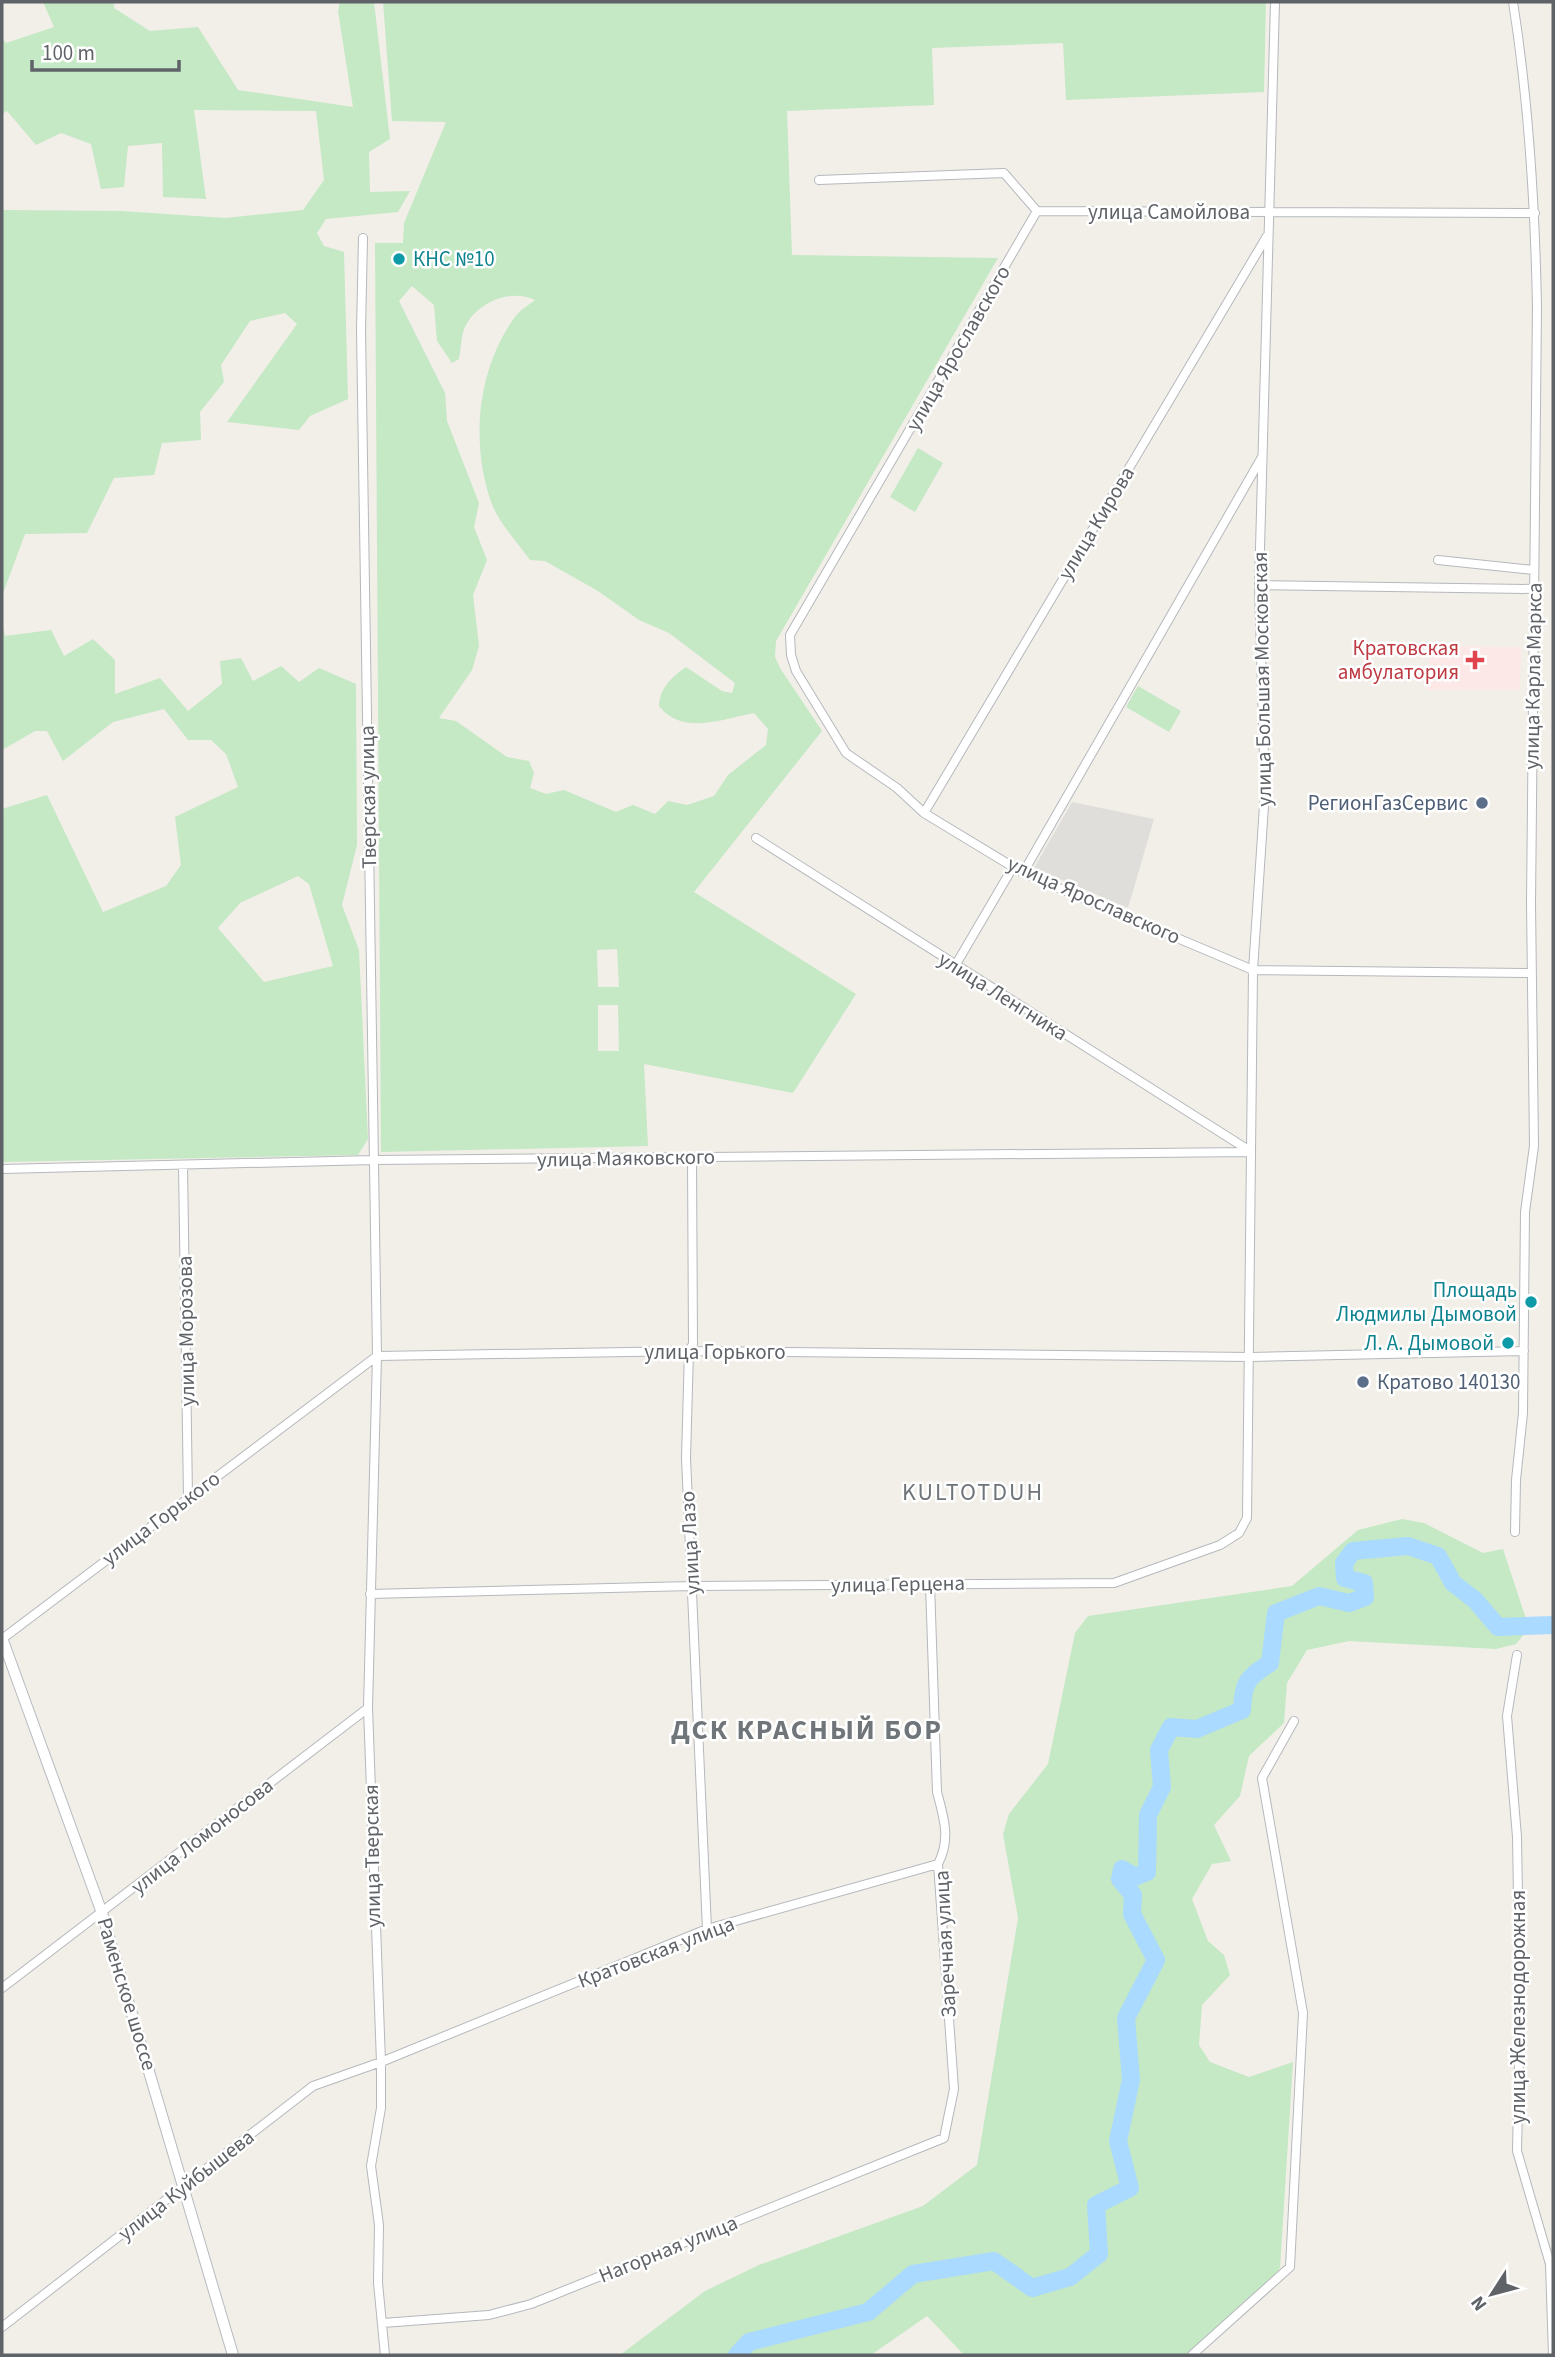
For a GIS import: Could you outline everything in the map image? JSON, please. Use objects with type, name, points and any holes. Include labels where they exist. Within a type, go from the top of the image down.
[{"type":"main road","name":"Раменское шоссе","points":[[2,1639],[102,1913],[186,2186],[233,2355]]},
{"type":"street","name":"улица Большая Московская","points":[[1251,1357],[1252,970],[1265,791],[1259,585],[1275,2]]},
{"type":"street","name":"улица Карла Маркса","points":[[1513,2],[1526,85],[1535,214],[1531,973],[1534,1146],[1525,1212],[1524,1351],[1516,1532]]},
{"type":"street","points":[[819,180],[1004,173],[1037,212]]},
{"type":"street","name":"улица Самойлова","points":[[1037,212],[1535,214]]},
{"type":"street","name":"улица Ярославского","points":[[1037,212],[790,635],[791,655],[796,671],[838,745],[897,788],[924,813],[1023,873],[1252,970],[1531,973]]},
{"type":"street","name":"улица Кирова","points":[[924,813],[1269,233]]},
{"type":"street","name":"Тверская улица","points":[[363,238],[361,330],[377,1356]]},
{"type":"street","points":[[1023,873],[1263,456]]},
{"type":"street","points":[[1438,560],[1534,570]]},
{"type":"street","points":[[1259,585],[1534,589]]},
{"type":"street","name":"улица Ленгника","points":[[756,838],[1251,1152]]},
{"type":"street","points":[[955,966],[1013,867]]},
{"type":"street","name":"улица Маяковского","points":[[2,1169],[373,1160],[1251,1152]]},
{"type":"street","name":"улица Лазо","points":[[692,1157],[693,1344],[689,1351],[686,1458],[707,1929]]},
{"type":"street","name":"улица Морозова","points":[[184,1166],[188,1497]]},
{"type":"street","name":"улица Горького","points":[[2,1639],[377,1356],[689,1351],[1251,1357],[1524,1351]]},
{"type":"street","name":"улица Тверская","points":[[377,1356],[368,1708],[381,2108],[371,2166],[379,2225],[378,2283],[385,2355]]},
{"type":"street","name":"улица Герцена","points":[[370,1594],[692,1586],[1114,1583],[1179,1562],[1220,1545],[1239,1533],[1247,1518],[1251,1357]]},
{"type":"street","name":"Заречная улица","points":[[930,1584],[937,1792],[945,1821],[946,1848],[938,1864],[954,2089],[944,2138]]},
{"type":"street","name":"улица Железнодорожная","points":[[1517,1656],[1507,1716],[1517,1837],[1520,2017],[1517,2151],[1550,2264],[1553,2355]]},
{"type":"street","name":"улица Ломоносова","points":[[2,1987],[368,1708]]},
{"type":"street","points":[[1192,2355],[1290,2267],[1303,2013],[1262,1778],[1294,1721]]},
{"type":"street","name":"Кратовская улица","points":[[381,2062],[707,1929],[938,1864]]},
{"type":"street","name":"улица Куйбышева","points":[[2,2327],[313,2086],[381,2062]]},
{"type":"street","name":"Нагорная улица","points":[[383,2323],[489,2315],[531,2304],[944,2138]]},
{"type":"shaded area","name":"Кратовская амбулатория","points":[[1431,646],[1521,647],[1520,690],[1426,690]]},
{"type":"shaded area","points":[[1072,802],[1154,819],[1128,908],[1034,868]]},
{"type":"green space","points":[[43,2],[114,2],[114,8],[150,31],[198,27],[238,90],[353,107],[338,11],[340,2],[374,2],[390,139],[369,152],[370,192],[410,191],[398,212],[326,219],[317,233],[324,246],[344,252],[348,399],[310,416],[299,430],[227,422],[297,324],[285,313],[250,321],[221,365],[224,382],[200,412],[201,440],[162,443],[154,475],[114,478],[87,533],[25,534],[2,596],[2,210],[122,211],[225,218],[303,210],[324,180],[316,111],[194,110],[206,199],[163,197],[162,143],[128,146],[124,187],[101,189],[91,144],[61,133],[36,145],[7,111],[2,114],[2,38],[6,43],[54,27]]},
{"type":"green space","points":[[383,2],[1266,2],[1264,92],[1066,100],[1063,43],[932,48],[934,105],[787,111],[792,255],[998,258],[776,641],[775,657],[780,668],[822,731],[694,892],[856,994],[793,1093],[644,1064],[648,1146],[381,1152],[375,243],[403,243],[404,223],[446,122],[392,121]],"holes":[[[412,286],[434,305],[437,341],[452,363],[459,359],[464,330],[470,318],[486,304],[516,296],[535,300],[517,314],[502,338],[485,385],[481,409],[481,459],[493,507],[530,560],[545,561],[598,591],[639,620],[669,633],[735,683],[732,693],[722,691],[686,667],[668,683],[660,699],[659,706],[679,721],[703,723],[754,713],[768,729],[766,745],[728,775],[714,796],[687,805],[668,801],[655,814],[633,805],[616,812],[564,790],[546,794],[530,788],[534,773],[529,761],[507,757],[456,721],[439,718],[472,670],[479,646],[473,595],[487,560],[474,527],[479,503],[447,421],[445,393],[399,301]],[[617,949],[619,987],[598,987],[597,950]],[[598,1005],[618,1005],[619,1051],[598,1051]]]},
{"type":"green space","points":[[918,448],[943,463],[915,512],[890,497]]},
{"type":"green space","points":[[2,620],[5,636],[51,630],[64,656],[93,639],[115,660],[115,694],[160,678],[188,711],[222,684],[220,661],[241,658],[253,681],[281,666],[299,682],[319,668],[356,684],[357,845],[342,905],[359,950],[368,1139],[358,1155],[2,1162],[2,809],[47,795],[103,912],[166,886],[181,865],[175,817],[238,787],[226,754],[211,740],[188,740],[164,709],[113,722],[63,761],[47,731],[35,731],[2,750]],"holes":[[[298,876],[309,884],[333,966],[264,982],[218,928],[240,903]]]},
{"type":"green space","points":[[1138,686],[1181,711],[1169,732],[1126,707]]},
{"type":"green space","points":[[1402,1519],[1424,1523],[1483,1553],[1503,1549],[1529,1628],[1516,1644],[1496,1649],[1349,1641],[1307,1650],[1287,1683],[1284,1723],[1249,1756],[1240,1796],[1214,1825],[1231,1861],[1212,1864],[1192,1899],[1208,1941],[1224,1955],[1230,1975],[1202,2005],[1199,2045],[1210,2062],[1249,2077],[1293,2062],[1280,2268],[1267,2285],[1186,2355],[964,2355],[927,2316],[871,2355],[620,2355],[705,2291],[759,2265],[923,2206],[977,2165],[1018,1918],[1003,1834],[1009,1814],[1048,1764],[1075,1633],[1088,1616],[1292,1586],[1358,1530]]},
{"type":"waterway","points":[[737,2355],[749,2342],[868,2312],[913,2274],[994,2261],[1032,2288],[1070,2277],[1099,2254],[1096,2205],[1130,2188],[1118,2141],[1131,2080],[1126,2018],[1156,1960],[1132,1914],[1133,1895],[1120,1879],[1122,1869],[1135,1877],[1147,1872],[1148,1815],[1162,1787],[1159,1750],[1171,1727],[1197,1729],[1242,1710],[1245,1687],[1256,1673],[1270,1663],[1276,1613],[1319,1596],[1349,1603],[1365,1597],[1364,1583],[1345,1578],[1344,1563],[1353,1551],[1408,1546],[1438,1556],[1453,1583],[1475,1600],[1498,1627],[1553,1625]]},
{"type":"place","name":"КНС №10","points":[[399,259]]},
{"type":"place","name":"Кратовская амбулатория","points":[[1475,660]]},
{"type":"place","name":"РегионГазСервис","points":[[1482,803]]},
{"type":"place","name":"Площадь Людмилы Дымовой","points":[[1531,1302]]},
{"type":"place","name":"Л. А. Дымовой","points":[[1508,1343]]},
{"type":"place","name":"Кратово 140130","points":[[1363,1382]]},
{"type":"district","name":"KULTOTDUH","points":[[973,1492]]},
{"type":"district","name":"ДСК КРАСНЫЙ БОР","points":[[807,1729]]}]
